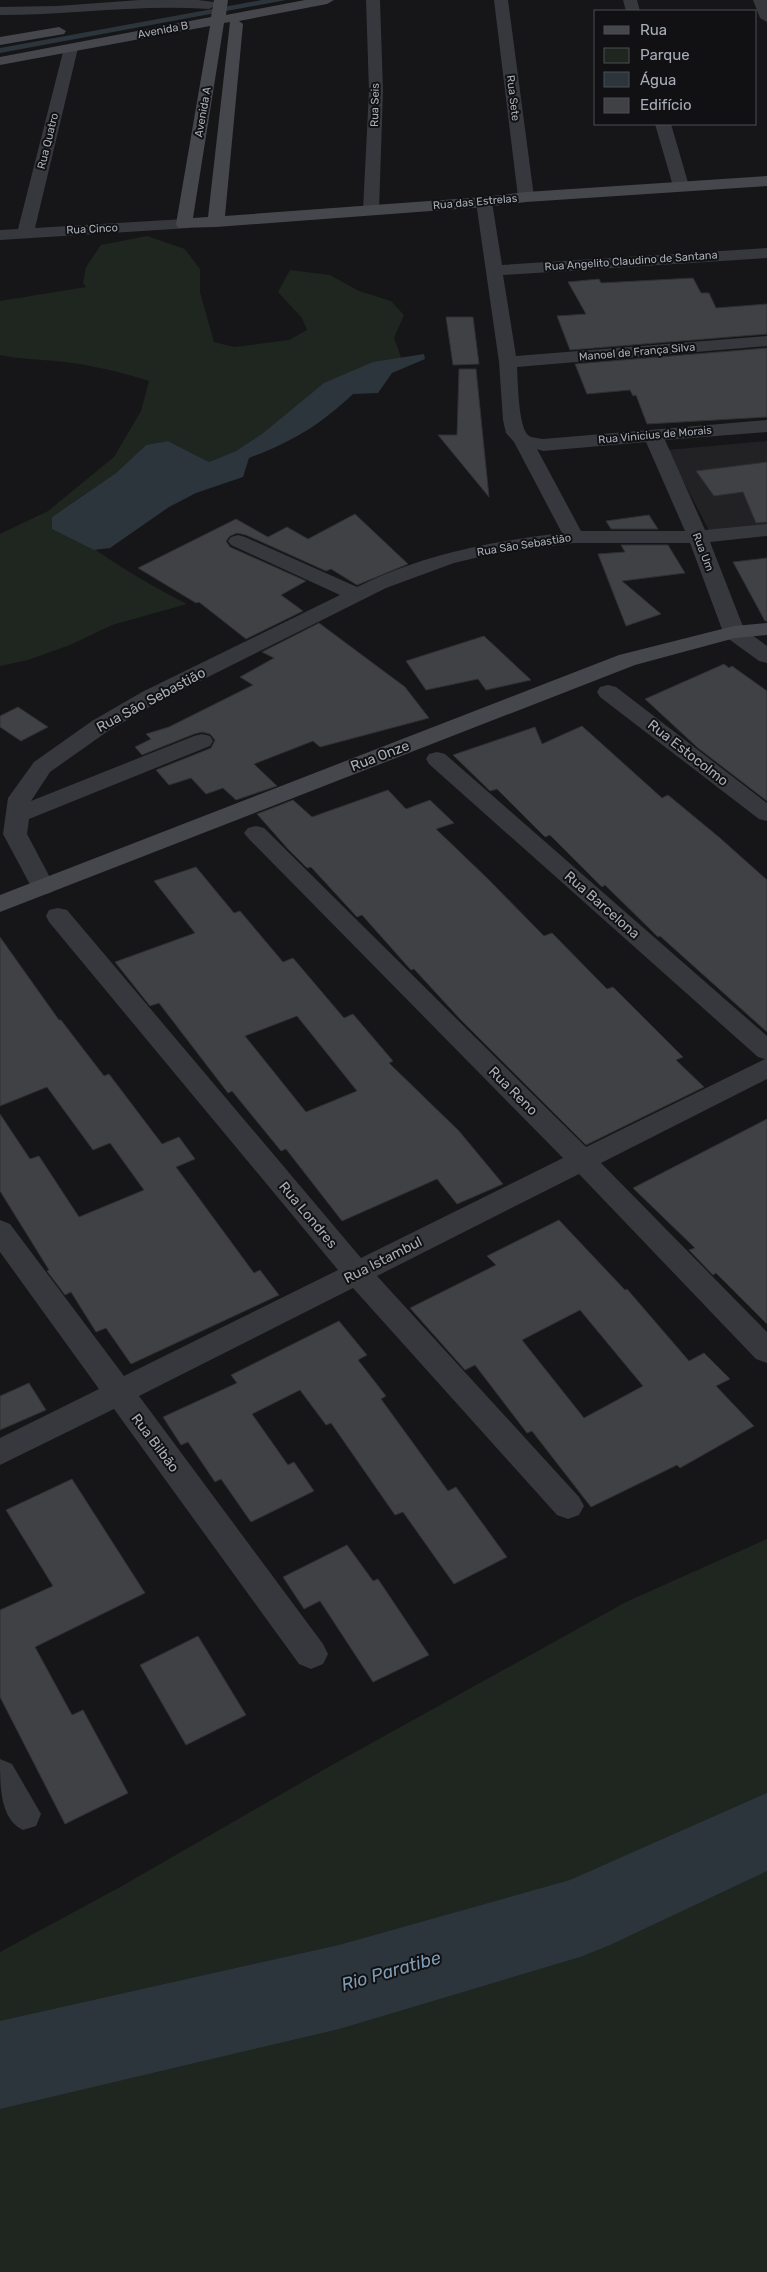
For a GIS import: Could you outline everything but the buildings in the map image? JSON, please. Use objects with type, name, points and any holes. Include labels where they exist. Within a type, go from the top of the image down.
[{"type":"street","name":"Avenida B","points":[[131,19],[219,8],[327,0]]},
{"type":"street","name":"Rua Seis","points":[[372,210],[376,90],[373,0]]},
{"type":"street","name":"Rua Sete","points":[[501,0],[526,197]]},
{"type":"street","points":[[760,0],[767,18]]},
{"type":"street","points":[[0,12],[146,1],[171,1],[219,8]]},
{"type":"street","name":"Avenida B","points":[[0,61],[71,48],[219,8]]},
{"type":"street","name":"Avenida A","points":[[184,224],[219,8]]},
{"type":"street","name":"Avenida A","points":[[216,222],[236,8]]},
{"type":"street","points":[[0,41],[72,29]]},
{"type":"street","name":"Rua Quatro","points":[[25,233],[71,48]]},
{"type":"street","points":[[663,125],[680,186]]},
{"type":"street","name":"Rua das Estrelas","points":[[184,224],[484,202],[526,197],[767,181]]},
{"type":"street","points":[[484,202],[496,270],[508,362],[512,420],[516,433],[522,440],[574,537]]},
{"type":"street","name":"Rua Cinco","points":[[0,235],[184,224]]},
{"type":"street","name":"Rua Angelito Claudino de Santana","points":[[496,270],[767,252]]},
{"type":"street","name":"Manoel de França Silva","points":[[508,362],[767,341]]},
{"type":"street","name":"Rua Vinicius de Morais","points":[[522,440],[543,445],[767,426]]},
{"type":"street","name":"Rua Um","points":[[652,435],[698,537],[734,632]]},
{"type":"street","name":"Rua São Sebastião","points":[[12,806],[42,767],[100,726],[150,698],[379,584],[448,558],[492,548],[574,537],[698,537],[767,530]]},
{"type":"street","points":[[238,541],[358,595]]},
{"type":"street","name":"Rua Onze","points":[[0,904],[627,660],[734,632],[767,629]]},
{"type":"street","points":[[734,632],[767,656]]},
{"type":"street","name":"Rua Estocolmo","points":[[608,692],[767,814]]},
{"type":"street","points":[[43,887],[15,834],[12,806],[202,741]]},
{"type":"street","name":"Rua Barcelona","points":[[437,759],[767,1051]]},
{"type":"street","name":"Rua Reno","points":[[256,833],[582,1160],[767,1351]]},
{"type":"street","name":"Rua Londres","points":[[58,916],[357,1273],[568,1506]]},
{"type":"street","name":"Rua Istambul","points":[[0,1452],[767,1068]]},
{"type":"street","name":"Rua Bilbão","points":[[0,1232],[311,1654]]},
{"type":"street","points":[[0,1775],[23,1814]]},
{"type":"shaded area","points":[[767,441],[767,527],[710,532],[667,450]]},
{"type":"green space","points":[[147,236],[185,249],[200,269],[200,292],[214,342],[234,347],[289,340],[307,330],[302,318],[278,292],[290,270],[330,275],[359,291],[391,301],[404,315],[394,338],[402,360],[236,451],[209,462],[168,441],[146,445],[116,473],[52,517],[117,564],[187,604],[112,625],[70,645],[28,660],[0,666],[0,534],[48,511],[114,457],[141,411],[149,381],[123,373],[82,365],[0,355],[0,301],[86,287],[83,283],[86,267],[101,245]]},
{"type":"green space","points":[[767,1539],[767,2272],[0,2272],[0,1952],[122,1886],[332,1765],[626,1602]]},
{"type":"water","points":[[262,0],[286,0],[0,53],[0,48]]},
{"type":"water","points":[[424,354],[425,359],[392,373],[378,393],[353,394],[329,415],[305,432],[279,446],[249,458],[243,477],[196,493],[169,507],[110,548],[94,550],[52,529],[52,517],[116,473],[146,445],[168,441],[209,462],[236,451],[262,434],[324,383],[373,362]]},
{"type":"waterway","name":"Rio Paratibe","points":[[0,2065],[339,1987],[580,1917],[767,1831]]}]
